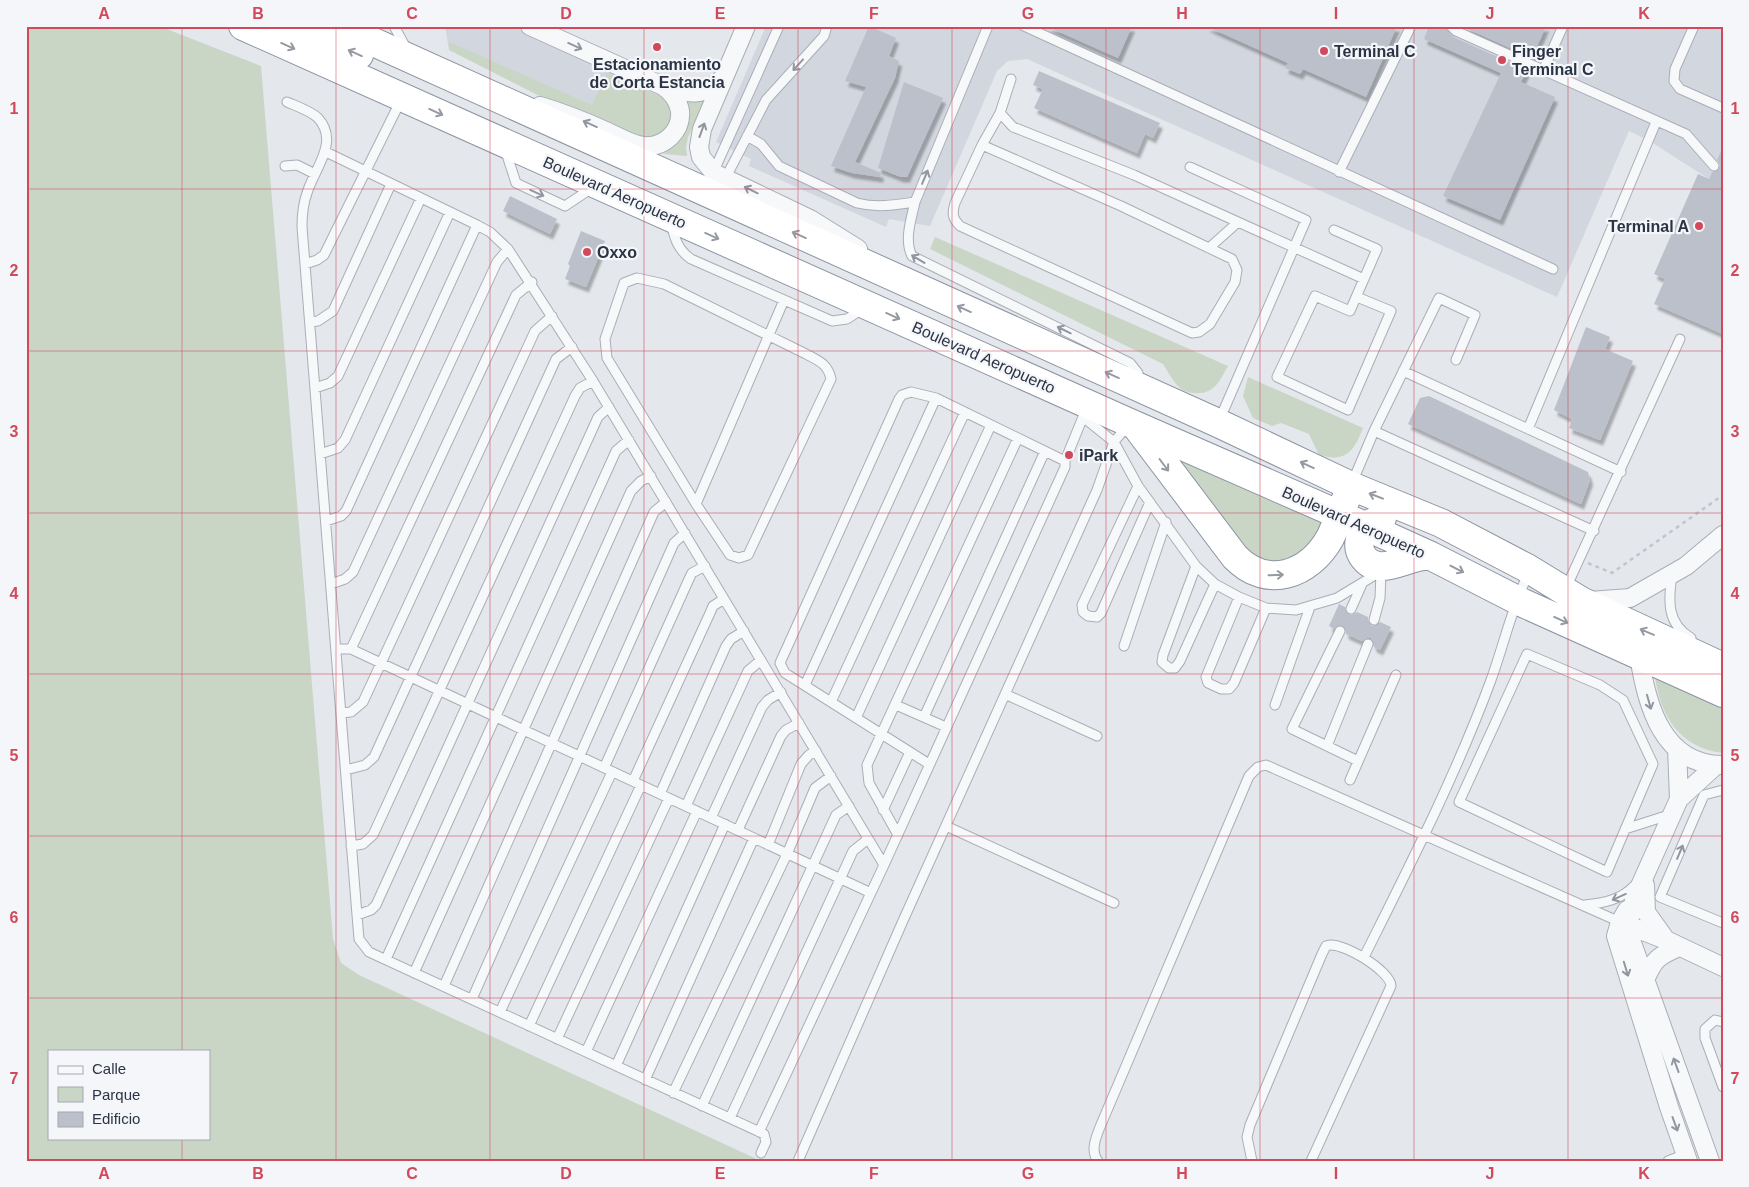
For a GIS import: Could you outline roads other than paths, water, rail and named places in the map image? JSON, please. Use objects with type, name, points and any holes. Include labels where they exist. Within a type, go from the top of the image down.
[{"type":"highway","name":"Boulevard Aeropuerto","points":[[243,26],[869,305],[1127,430],[1365,526],[1517,599],[1723,693]]},
{"type":"highway","points":[[296,26],[405,75],[444,85],[485,91]]},
{"type":"highway","name":"Boulevard Aeropuerto","points":[[338,26],[485,91],[715,185],[930,293],[1218,423],[1351,486],[1441,523],[1529,569],[1573,596],[1723,667]]},
{"type":"highway","points":[[1127,430],[1235,557],[1249,570],[1257,573],[1276,576],[1294,572],[1302,567],[1323,547],[1351,486]]},
{"type":"highway","points":[[1430,556],[1416,556],[1387,568],[1372,564],[1363,558],[1359,541],[1365,526],[1379,518],[1394,518],[1491,564],[1510,569],[1529,569]]},
{"type":"street","points":[[530,26],[682,93],[705,92],[715,87],[723,78],[728,68]]},
{"type":"street","points":[[715,185],[701,157],[699,138],[746,26]]},
{"type":"street","points":[[485,91],[562,112],[634,144],[651,146],[667,140],[679,123],[677,102],[663,86]]},
{"type":"street","points":[[1573,596],[1630,598],[1686,566],[1721,537]]},
{"type":"street","points":[[1639,655],[1644,688],[1654,719],[1666,738],[1690,759],[1719,766]]},
{"type":"street","points":[[1676,806],[1677,748]]},
{"type":"street","points":[[1687,1157],[1616,936],[1624,924],[1645,872],[1676,806],[1719,766]]},
{"type":"street","points":[[1645,872],[1644,899],[1646,912],[1672,944]]},
{"type":"street","points":[[1624,924],[1723,967]]},
{"type":"street","points":[[1624,924],[1646,980],[1710,1161]]},
{"type":"street","points":[[1646,980],[1653,962],[1672,944]]},
{"type":"lane","points":[[394,26],[415,60]]},
{"type":"lane","points":[[715,185],[779,26]]},
{"type":"lane","points":[[715,185],[747,136],[766,100],[824,36],[827,26]]},
{"type":"lane","points":[[988,26],[915,202],[910,223],[908,247],[912,256],[1130,363],[1138,373],[1138,387]]},
{"type":"lane","points":[[1024,26],[1553,269]]},
{"type":"lane","points":[[1339,172],[1411,26]]},
{"type":"lane","points":[[1451,26],[1456,31],[1543,71],[1686,134],[1714,166]]},
{"type":"lane","points":[[1543,71],[1563,26]]},
{"type":"lane","points":[[1694,26],[1675,69],[1674,81],[1680,89],[1723,108]]},
{"type":"lane","points":[[982,145],[1113,202],[1232,259],[1236,264],[1238,276],[1210,324],[1199,332],[1192,333],[960,226],[955,220],[952,213],[954,203],[982,145],[1000,113],[1011,79]]},
{"type":"lane","points":[[305,264],[317,260],[324,254],[402,97]]},
{"type":"lane","points":[[287,102],[317,117],[325,136],[326,152],[307,191],[302,209],[357,915],[362,944],[369,952],[764,1134],[766,1140],[761,1153]]},
{"type":"lane","points":[[1000,113],[1013,127],[1134,175],[1294,250],[1364,279]]},
{"type":"lane","points":[[1528,428],[1656,122]]},
{"type":"lane","points":[[747,136],[761,144],[779,166],[857,203],[877,206],[915,202]]},
{"type":"lane","points":[[326,152],[477,225],[490,232],[508,248],[532,282],[609,407],[884,865]]},
{"type":"lane","points":[[285,166],[297,165],[315,174]]},
{"type":"lane","points":[[1190,167],[1306,220],[1218,423]]},
{"type":"lane","points":[[310,322],[318,321],[333,311],[391,184]]},
{"type":"lane","points":[[315,388],[330,383],[338,376],[422,198]]},
{"type":"lane","points":[[320,454],[338,448],[345,440],[450,212]]},
{"type":"lane","points":[[669,216],[676,241],[687,256],[784,300],[832,321],[847,319],[869,305]]},
{"type":"lane","points":[[1209,248],[1237,223]]},
{"type":"lane","points":[[326,521],[341,516],[346,511],[477,225]]},
{"type":"lane","points":[[1334,230],[1377,249],[1350,311],[1315,296],[1277,378],[1348,410],[1391,311],[1357,297]]},
{"type":"lane","points":[[331,584],[345,579],[353,572],[497,262],[508,248]]},
{"type":"lane","points":[[637,278],[653,280],[769,336],[826,365],[830,379],[748,555],[739,558],[730,555],[696,504],[607,358],[606,339],[624,283],[637,278]]},
{"type":"lane","points":[[351,649],[516,295],[532,282]]},
{"type":"lane","points":[[1351,486],[1374,431],[1439,298],[1475,314],[1456,360]]},
{"type":"lane","points":[[696,504],[784,300]]},
{"type":"lane","points":[[341,713],[351,712],[363,702],[535,331],[552,316]]},
{"type":"lane","points":[[1573,596],[1580,560],[1680,339]]},
{"type":"lane","points":[[346,770],[366,765],[374,757],[556,359],[572,347]]},
{"type":"lane","points":[[1403,370],[1620,472]]},
{"type":"lane","points":[[352,846],[363,844],[374,835],[575,396],[580,388],[593,381]]},
{"type":"lane","points":[[929,764],[782,670],[781,660],[902,395],[918,392],[936,398],[1065,461]]},
{"type":"lane","points":[[805,685],[936,398]]},
{"type":"lane","points":[[357,915],[371,910],[376,905],[598,417],[609,407]]},
{"type":"lane","points":[[759,1132],[898,835],[1065,467],[1065,461],[1086,410]]},
{"type":"lane","points":[[831,702],[965,412]]},
{"type":"lane","points":[[856,718],[991,425]]},
{"type":"lane","points":[[1127,430],[1138,486],[1166,522],[1196,566],[1215,584],[1239,597],[1266,608],[1296,610],[1337,598],[1387,568]]},
{"type":"lane","points":[[798,1161],[1005,694],[1097,490],[1127,430]]},
{"type":"lane","points":[[1374,431],[1594,531]]},
{"type":"lane","points":[[898,835],[883,810],[867,774],[868,765],[1018,438]]},
{"type":"lane","points":[[386,959],[616,451],[629,440]]},
{"type":"lane","points":[[924,717],[1045,450]]},
{"type":"lane","points":[[414,973],[631,491],[641,481],[651,476]]},
{"type":"lane","points":[[1138,486],[1082,605],[1082,612],[1088,616],[1097,617],[1101,613],[1150,502]]},
{"type":"lane","points":[[444,986],[550,743],[654,512],[666,502]]},
{"type":"lane","points":[[1124,646],[1166,522]]},
{"type":"lane","points":[[472,1000],[674,543],[685,533]]},
{"type":"lane","points":[[500,1012],[608,770],[689,578],[692,573],[705,566]]},
{"type":"lane","points":[[1196,566],[1163,655],[1162,662],[1168,668],[1175,668],[1180,661],[1215,584]]},
{"type":"lane","points":[[1374,620],[1387,568]]},
{"type":"lane","points":[[1364,957],[1424,837],[1491,680],[1517,599],[1529,569]]},
{"type":"lane","points":[[1672,575],[1669,593],[1673,622],[1682,632],[1700,644]]},
{"type":"lane","points":[[1350,609],[1362,584]]},
{"type":"lane","points":[[1239,597],[1206,677],[1208,683],[1221,690],[1229,689],[1234,683],[1266,608]]},
{"type":"lane","points":[[529,1026],[637,783],[710,612],[724,598]]},
{"type":"lane","points":[[1275,705],[1310,607]]},
{"type":"lane","points":[[557,1039],[664,796],[726,646],[737,634],[744,631]]},
{"type":"lane","points":[[1340,632],[1292,729],[1358,761]]},
{"type":"lane","points":[[1328,746],[1368,644]]},
{"type":"lane","points":[[336,649],[351,649],[871,893]]},
{"type":"lane","points":[[1625,828],[1653,764],[1623,700],[1600,685],[1527,654],[1459,802],[1607,872],[1625,828],[1676,806]]},
{"type":"lane","points":[[686,806],[748,671],[761,660]]},
{"type":"lane","points":[[1350,780],[1396,675]]},
{"type":"lane","points":[[711,818],[762,706],[781,692]]},
{"type":"lane","points":[[1005,694],[1097,736]]},
{"type":"lane","points":[[896,705],[946,726]]},
{"type":"lane","points":[[738,830],[781,736],[786,730],[799,723]]},
{"type":"lane","points":[[768,844],[802,764],[809,755],[816,751]]},
{"type":"lane","points":[[883,810],[910,752]]},
{"type":"lane","points":[[1098,1161],[1095,1158],[1094,1144],[1100,1127],[1249,776],[1258,768],[1266,765],[1424,837],[1624,924]]},
{"type":"lane","points":[[673,1093],[787,854],[815,788],[831,776]]},
{"type":"lane","points":[[1723,790],[1704,795],[1660,897],[1723,923]]},
{"type":"lane","points":[[702,1106],[836,816],[849,806]]},
{"type":"lane","points":[[586,1052],[697,811]]},
{"type":"lane","points":[[616,1066],[725,824]]},
{"type":"lane","points":[[946,826],[1114,903]]},
{"type":"lane","points":[[645,1080],[754,838]]},
{"type":"lane","points":[[730,1118],[853,851],[868,839]]},
{"type":"lane","points":[[1584,906],[1615,899],[1626,894],[1645,872]]},
{"type":"lane","points":[[1252,1161],[1247,1137],[1250,1125],[1325,948],[1328,944],[1333,944],[1364,957],[1389,976],[1391,986],[1311,1161]]},
{"type":"lane","points":[[1723,1022],[1715,1020],[1705,1029],[1705,1038],[1723,1087]]},
{"type":"lane","points":[[1668,1161],[1687,1157]]},
{"type":"place","name":"Estacionamiento de Corta Estancia","points":[[657,47]]},
{"type":"place","name":"Terminal C","points":[[1324,51]]},
{"type":"place","name":"Finger Terminal C","points":[[1502,60]]},
{"type":"place","name":"Terminal A","points":[[1699,226]]},
{"type":"place","name":"Oxxo","points":[[587,252]]},
{"type":"place","name":"iPark","points":[[1069,455]]}]
